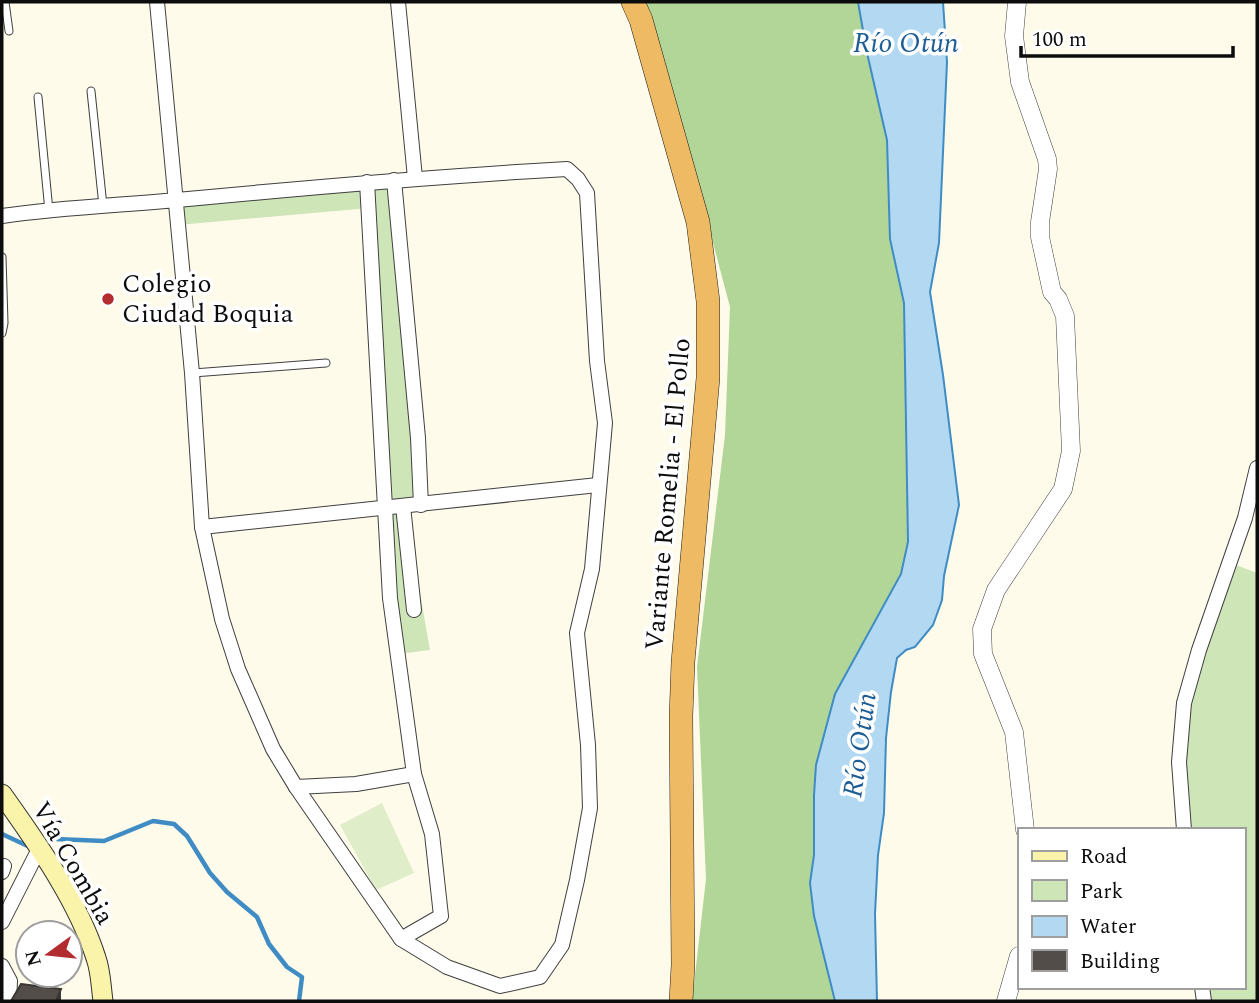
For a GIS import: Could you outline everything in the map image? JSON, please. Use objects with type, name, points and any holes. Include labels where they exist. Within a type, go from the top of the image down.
[{"type":"highway","name":"Variante Romelia - El Pollo","points":[[633,2],[641,20],[698,222],[708,300],[708,378],[681,702],[681,1001]]},
{"type":"main road","name":"Vía Combia","points":[[2,794],[40,847],[71,902],[97,959],[103,1001]]},
{"type":"street","points":[[2,216],[103,206],[176,200],[415,178],[566,169],[578,179],[586,193],[597,361],[605,423],[592,569],[577,633],[588,745],[590,808],[578,880],[562,945],[540,977],[500,986],[447,967],[401,939],[273,750],[239,669],[222,619],[202,527],[192,373],[176,200],[157,2]]},
{"type":"street","points":[[398,2],[415,178]]},
{"type":"street","points":[[1017,2],[1014,36],[1020,82],[1047,159],[1047,185],[1040,237],[1052,292],[1065,316],[1071,451],[1063,489],[996,590],[982,629],[984,654],[1014,732],[1025,828]]},
{"type":"street","points":[[394,180],[418,438],[421,505]]},
{"type":"street","points":[[367,182],[390,598],[414,774],[432,834],[441,916],[401,939]]},
{"type":"street","points":[[1184,828],[1178,762],[1184,703],[1199,650],[1245,518],[1257,468]]},
{"type":"street","points":[[202,527],[598,485]]},
{"type":"street","points":[[403,506],[414,610]]},
{"type":"street","points":[[296,787],[356,784],[414,774]]},
{"type":"street","points":[[2,922],[40,847]]},
{"type":"street","points":[[1006,1001],[1018,959]]},
{"type":"street","points":[[2,966],[10,981],[9,1001]]},
{"type":"lane","points":[[5,2],[9,31]]},
{"type":"lane","points":[[91,92],[103,206]]},
{"type":"lane","points":[[38,97],[49,212]]},
{"type":"lane","points":[[2,257],[2,333]]},
{"type":"lane","points":[[192,373],[326,363]]},
{"type":"green space","points":[[634,2],[871,2],[883,70],[885,131],[900,232],[905,331],[919,421],[909,589],[861,646],[848,1001],[692,1001],[706,879],[697,667],[725,435],[730,307],[678,111]]},
{"type":"green space","points":[[394,180],[421,505],[410,506],[418,582],[430,650],[398,654],[369,208],[178,225],[176,200]]},
{"type":"green space","points":[[1231,563],[1257,573],[1257,1001],[1204,1001],[1202,989],[1245,989],[1245,828],[1184,828],[1180,729]]},
{"type":"green space","points":[[382,803],[414,873],[376,890],[340,825]]},
{"type":"water","name":"Río Otún","points":[[858,2],[943,2],[947,62],[939,243],[930,292],[959,505],[944,576],[942,600],[933,625],[915,647],[906,650],[897,658],[891,692],[875,914],[877,1001],[835,1001],[814,916],[810,883],[814,855],[816,765],[835,694],[901,574],[908,542],[904,303],[890,239],[887,140]]},
{"type":"building","points":[[18,989],[61,989],[56,1001],[11,1001]]},
{"type":"waterway","points":[[55,839],[104,841],[153,821],[174,824],[187,836],[210,873],[227,892],[257,917],[269,944],[287,967],[302,977],[299,1001]]},
{"type":"waterway","points":[[2,834],[32,848]]},
{"type":"place","name":"Colegio Ciudad Boquia","points":[[108,299]]}]
